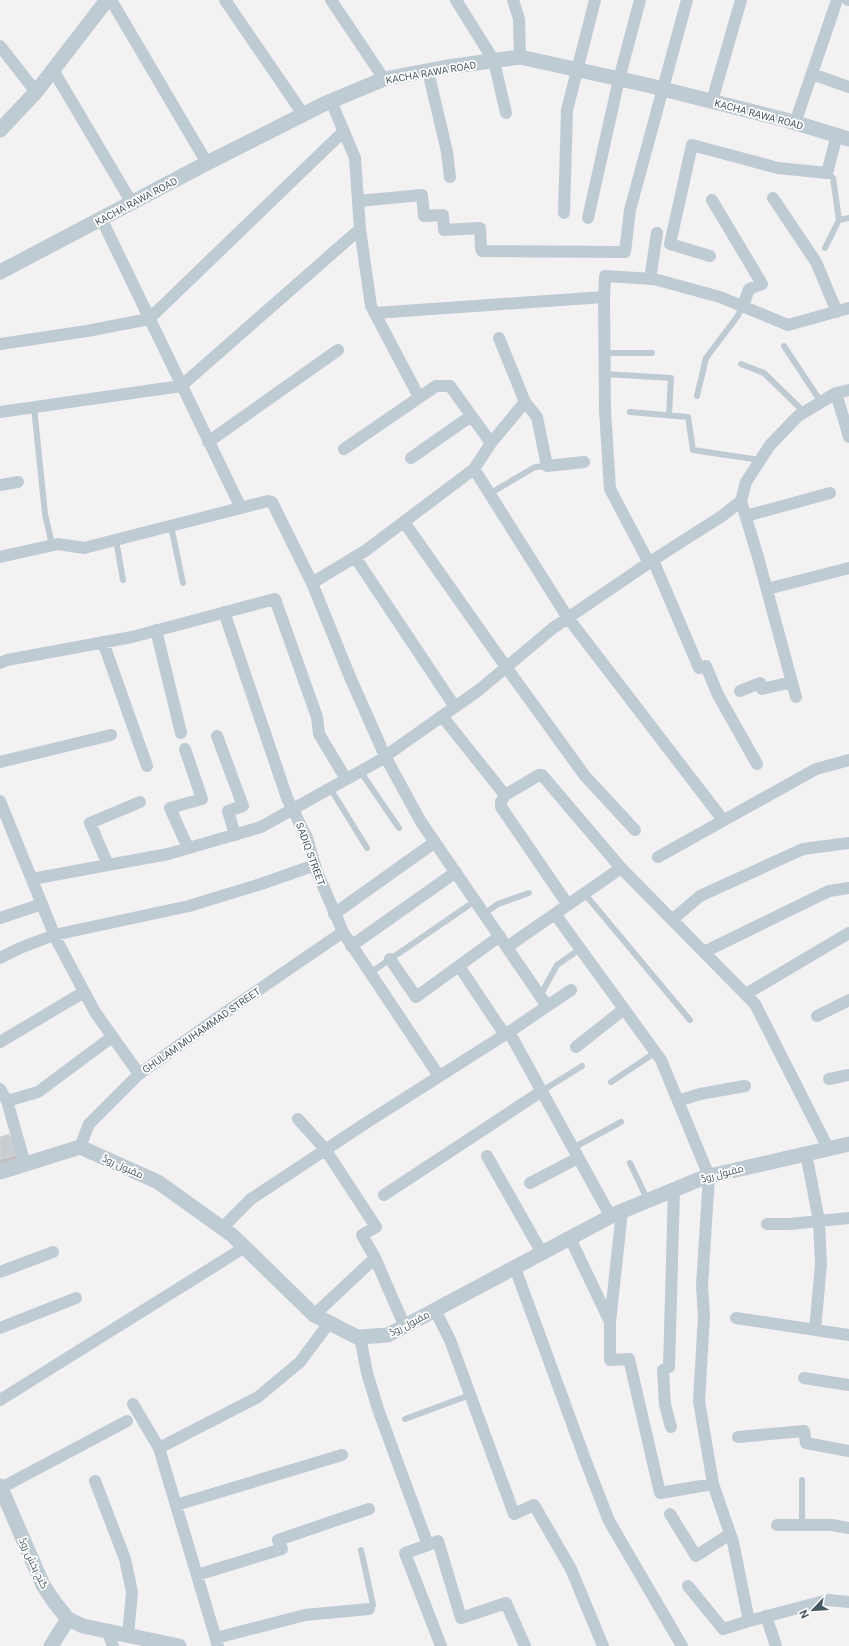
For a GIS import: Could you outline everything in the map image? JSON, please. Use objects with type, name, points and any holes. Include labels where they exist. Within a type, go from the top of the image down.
[{"type":"street","points":[[0,130],[36,92],[107,0]]},
{"type":"street","points":[[112,0],[207,163]]},
{"type":"street","points":[[225,0],[303,114]]},
{"type":"street","points":[[331,0],[384,80]]},
{"type":"street","points":[[456,0],[494,61],[506,113]]},
{"type":"street","points":[[513,0],[519,19],[520,57]]},
{"type":"street","points":[[564,213],[568,110],[595,0]]},
{"type":"street","points":[[588,218],[619,79],[640,0]]},
{"type":"street","points":[[358,201],[422,195],[424,216],[443,215],[444,230],[480,228],[482,250],[625,252],[630,210],[687,0]]},
{"type":"street","points":[[712,101],[741,0]]},
{"type":"street","points":[[796,123],[837,0]]},
{"type":"street","points":[[0,46],[36,92]]},
{"type":"street","name":"KACHA RAWA ROAD","points":[[0,272],[303,114],[384,80],[428,71],[520,57],[712,101],[843,137]]},
{"type":"street","points":[[53,70],[132,203]]},
{"type":"street","points":[[428,71],[448,152],[450,177]]},
{"type":"street","points":[[812,74],[849,87]]},
{"type":"street","points":[[331,101],[355,158],[360,228],[371,306],[419,397]]},
{"type":"street","points":[[0,344],[86,331],[149,319],[344,131]]},
{"type":"street","points":[[710,256],[670,244],[692,145],[778,168],[827,174],[843,137]]},
{"type":"street","points":[[773,198],[816,262],[836,312]]},
{"type":"street","points":[[712,200],[762,284],[749,289],[743,306]]},
{"type":"street","points":[[102,220],[241,508]]},
{"type":"street","points":[[0,412],[181,386],[360,228]]},
{"type":"street","points":[[650,279],[657,233]]},
{"type":"street","points":[[757,764],[718,695],[706,666],[699,668],[651,562],[610,489],[604,353],[604,297],[606,275],[650,279],[720,297],[788,325],[849,308]]},
{"type":"street","points":[[375,313],[604,297]]},
{"type":"street","points":[[499,338],[525,402],[537,417],[547,466],[584,462]]},
{"type":"street","points":[[208,442],[338,350]]},
{"type":"street","points":[[344,448],[436,386],[450,386],[491,443]]},
{"type":"street","points":[[796,697],[767,589],[741,501],[746,482],[770,445],[798,416],[836,393],[849,390]]},
{"type":"street","points":[[836,393],[849,437]]},
{"type":"street","points":[[312,583],[355,557],[474,469],[491,443],[525,402]]},
{"type":"street","points":[[411,458],[471,416]]},
{"type":"street","points":[[474,469],[568,618],[723,820]]},
{"type":"street","points":[[0,485],[18,482]]},
{"type":"street","points":[[746,516],[830,493]]},
{"type":"street","points":[[32,879],[168,854],[261,827],[385,756],[479,690],[568,618],[722,516],[741,501]]},
{"type":"street","points":[[0,557],[58,544],[84,548],[241,508],[272,502],[312,583],[350,677],[385,756],[421,822],[544,1001]]},
{"type":"street","points":[[404,522],[585,776],[635,830]]},
{"type":"street","points":[[355,557],[455,707]]},
{"type":"street","points":[[767,589],[849,568]]},
{"type":"street","points":[[0,663],[7,660],[132,637],[272,598],[276,600],[317,717],[319,734],[346,779]]},
{"type":"street","name":"SADIQ STREET","points":[[224,612],[287,798],[307,838],[315,865],[334,914],[351,946],[439,1076]]},
{"type":"street","points":[[156,630],[181,733]]},
{"type":"street","points":[[103,642],[147,766]]},
{"type":"street","points":[[740,691],[760,683],[762,689],[792,682]]},
{"type":"street","points":[[442,716],[504,795]]},
{"type":"street","points":[[0,762],[111,735]]},
{"type":"street","points":[[217,736],[243,806],[228,811],[235,835]]},
{"type":"street","points":[[185,748],[202,799],[170,808],[188,848]]},
{"type":"street","points":[[658,857],[816,769],[849,760]]},
{"type":"street","points":[[568,905],[501,807],[500,802],[504,795],[539,775],[542,775],[620,868],[755,1004],[828,1148]]},
{"type":"street","points":[[0,801],[54,935],[94,1012],[139,1074]]},
{"type":"street","points":[[108,865],[90,823],[140,802]]},
{"type":"street","points":[[334,914],[435,842]]},
{"type":"street","points":[[672,920],[700,896],[803,849],[849,843]]},
{"type":"street","points":[[0,958],[20,948],[54,935],[189,906],[261,884],[315,865]]},
{"type":"street","points":[[507,947],[620,868]]},
{"type":"street","points":[[351,946],[456,872]]},
{"type":"street","points":[[704,952],[829,891],[849,888]]},
{"type":"street","points":[[0,918],[42,904]]},
{"type":"street","points":[[555,914],[661,1060],[709,1176],[702,1286],[704,1316],[699,1401],[713,1484],[730,1534],[749,1621]]},
{"type":"street","name":"GHULAM MUHAMMAD STREET","points":[[80,1147],[89,1124],[139,1074],[343,932]]},
{"type":"street","points":[[746,994],[849,933]]},
{"type":"street","points":[[390,959],[416,997],[500,936]]},
{"type":"street","points":[[459,966],[507,1033],[542,1091],[576,1153],[616,1214],[610,1322],[610,1360],[629,1359],[660,1493],[713,1484]]},
{"type":"street","points":[[222,1228],[251,1199],[507,1033],[544,1001],[571,990]]},
{"type":"street","points":[[0,1042],[84,992]]},
{"type":"street","points":[[817,1016],[849,1000]]},
{"type":"street","points":[[576,1047],[624,1009]]},
{"type":"street","points":[[7,1102],[38,1092],[112,1037]]},
{"type":"street","points":[[829,1079],[849,1075]]},
{"type":"street","points":[[678,1101],[700,1094],[745,1086]]},
{"type":"street","points":[[0,1089],[7,1102],[25,1164]]},
{"type":"street","points":[[384,1195],[542,1091]]},
{"type":"street","points":[[298,1119],[325,1150],[376,1227],[362,1235],[375,1258],[405,1327]]},
{"type":"street","name":"مقبول روڈ","points":[[80,1147],[158,1182],[222,1228],[245,1247],[314,1315],[357,1337],[360,1337],[388,1335],[616,1214],[709,1176],[849,1144]]},
{"type":"street","points":[[0,1172],[80,1147]]},
{"type":"street","points":[[530,1183],[576,1153]]},
{"type":"street","points":[[806,1153],[818,1221],[821,1264],[815,1330]]},
{"type":"street","points":[[487,1156],[542,1253]]},
{"type":"street","points":[[671,1427],[665,1405],[663,1370],[669,1367],[674,1190]]},
{"type":"street","points":[[767,1224],[790,1224],[849,1218]]},
{"type":"street","points":[[570,1238],[610,1322]]},
{"type":"street","points":[[0,1400],[245,1247]]},
{"type":"street","points":[[0,1272],[53,1252]]},
{"type":"street","points":[[314,1315],[375,1258]]},
{"type":"street","points":[[514,1268],[585,1459],[610,1521],[682,1646]]},
{"type":"street","points":[[0,1328],[76,1298]]},
{"type":"street","points":[[435,1310],[450,1340],[514,1514],[534,1505],[570,1569],[603,1646]]},
{"type":"street","points":[[736,1318],[849,1335]]},
{"type":"street","points":[[159,1448],[258,1397],[300,1362],[329,1323]]},
{"type":"street","points":[[360,1337],[367,1373],[378,1409],[428,1545]]},
{"type":"street","points":[[804,1378],[849,1385]]},
{"type":"street","points":[[133,1404],[159,1448],[217,1642],[305,1615],[369,1609]]},
{"type":"street","points":[[1,1487],[127,1421]]},
{"type":"street","points":[[738,1437],[804,1431],[806,1443],[849,1451]]},
{"type":"street","points":[[176,1505],[342,1455]]},
{"type":"street","points":[[95,1481],[125,1559],[132,1592],[128,1636]]},
{"type":"street","name":"گنج بخش روڈ","points":[[1,1487],[43,1585],[68,1619],[83,1626],[179,1646]]},
{"type":"street","points":[[197,1575],[282,1549],[278,1540],[369,1509]]},
{"type":"street","points":[[670,1514],[696,1556],[730,1534]]},
{"type":"street","points":[[777,1525],[832,1525],[849,1528]]},
{"type":"street","points":[[441,1646],[405,1553],[438,1541],[461,1618],[506,1604],[525,1646]]},
{"type":"street","points":[[688,1586],[723,1630],[766,1616],[828,1600],[849,1602]]},
{"type":"street","points":[[766,1616],[776,1646]]},
{"type":"street","points":[[51,1646],[68,1619]]},
{"type":"street","points":[[107,1631],[113,1646]]},
{"type":"lane","points":[[825,248],[839,220],[833,178],[827,174]]},
{"type":"lane","points":[[839,220],[849,218]]},
{"type":"lane","points":[[697,396],[706,358],[737,317],[743,306]]},
{"type":"lane","points":[[784,346],[821,402]]},
{"type":"lane","points":[[604,353],[652,353]]},
{"type":"lane","points":[[741,364],[764,373],[804,412]]},
{"type":"lane","points":[[605,374],[671,378],[670,415]]},
{"type":"lane","points":[[34,407],[45,514],[52,545]]},
{"type":"lane","points":[[630,412],[688,417],[693,450],[760,460]]},
{"type":"lane","points":[[490,494],[535,466],[547,466]]},
{"type":"lane","points":[[171,526],[183,582]]},
{"type":"lane","points":[[116,540],[123,580]]},
{"type":"lane","points":[[360,771],[399,828]]},
{"type":"lane","points":[[330,788],[367,848]]},
{"type":"lane","points":[[484,914],[498,904],[529,893]]},
{"type":"lane","points":[[584,893],[690,1020]]},
{"type":"lane","points":[[370,973],[475,901]]},
{"type":"lane","points":[[544,1001],[557,965],[580,949]]},
{"type":"lane","points":[[611,1082],[656,1052]]},
{"type":"lane","points":[[542,1091],[582,1066]]},
{"type":"lane","points":[[576,1153],[621,1122]]},
{"type":"lane","points":[[630,1163],[648,1201]]},
{"type":"lane","points":[[405,1419],[470,1395]]},
{"type":"lane","points":[[802,1480],[802,1525]]},
{"type":"lane","points":[[361,1550],[373,1605],[369,1609]]},
{"type":"building","points":[[9,1134],[15,1155],[0,1159],[0,1137]]}]
